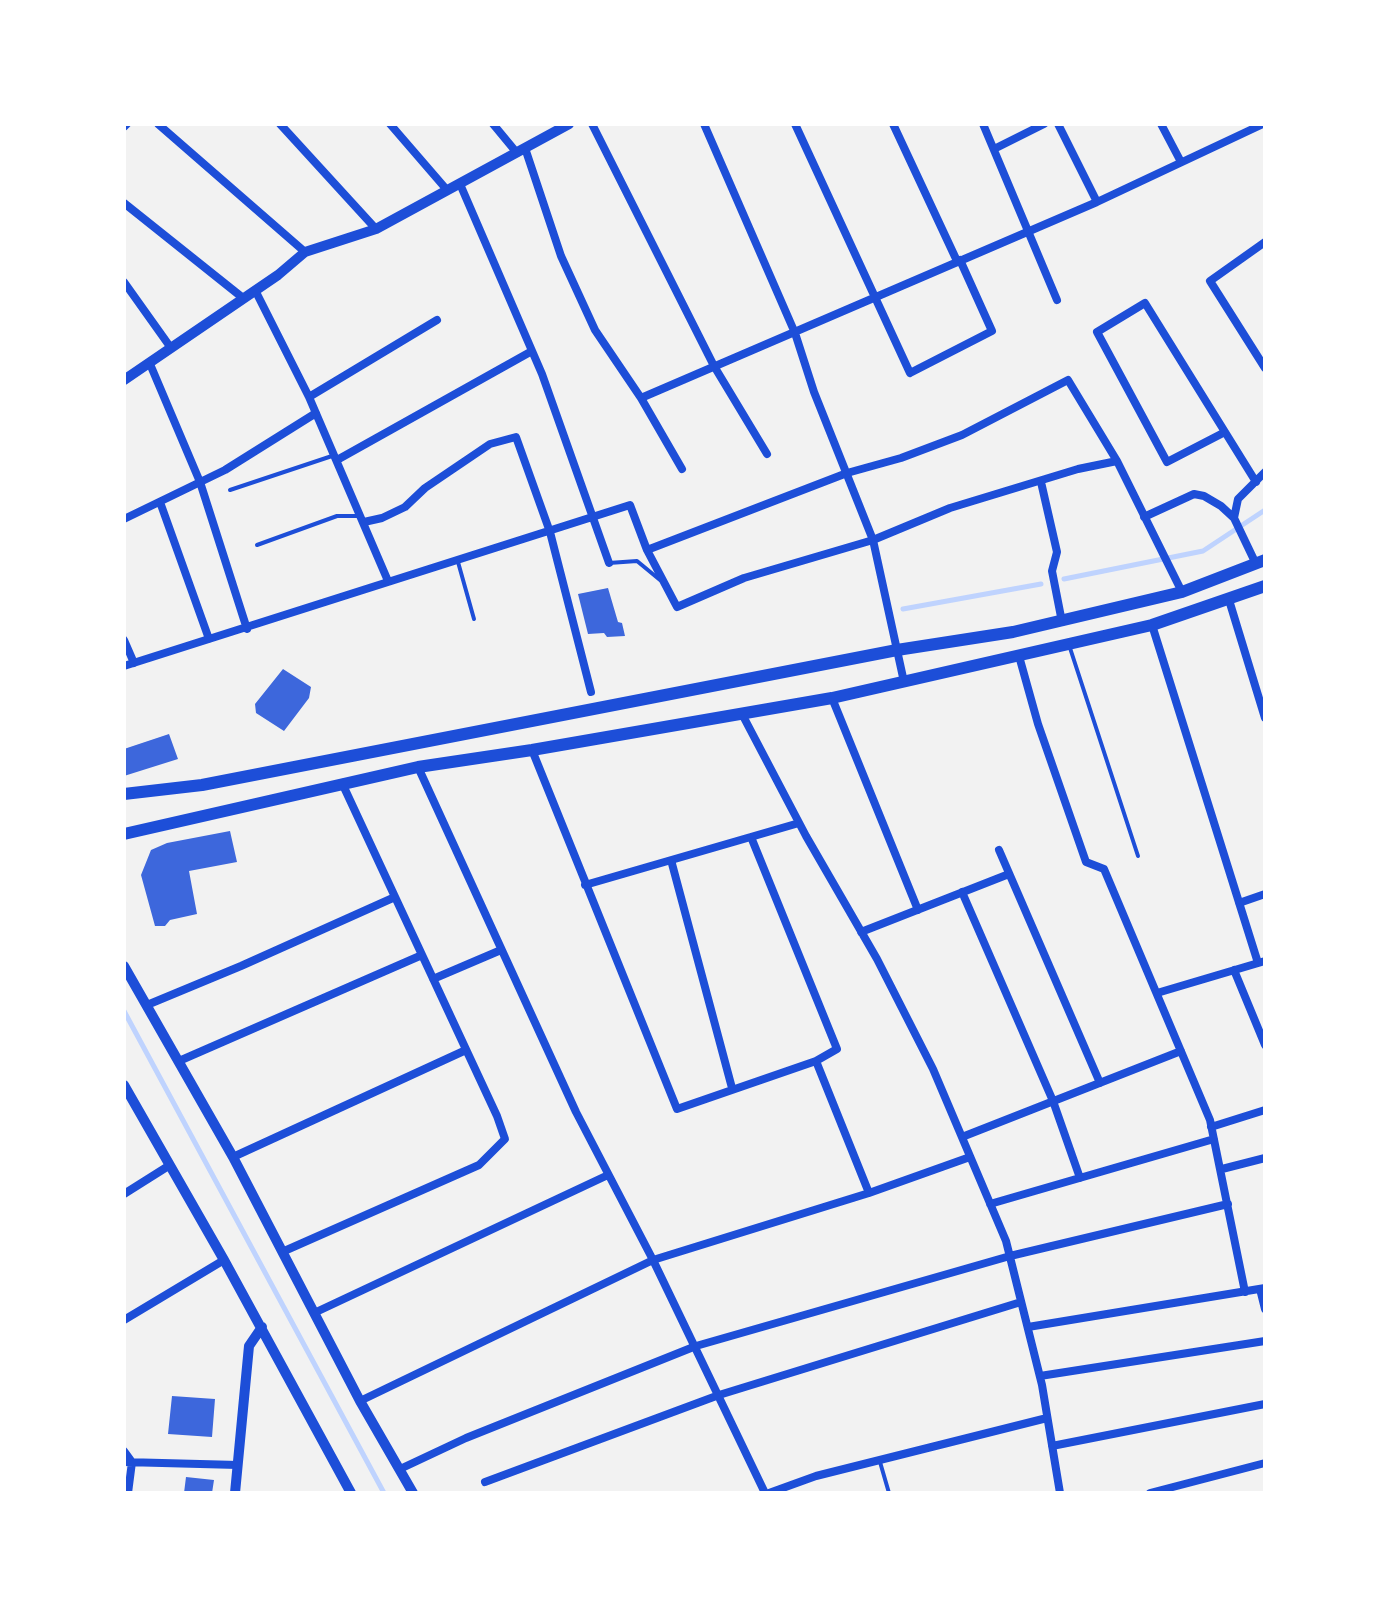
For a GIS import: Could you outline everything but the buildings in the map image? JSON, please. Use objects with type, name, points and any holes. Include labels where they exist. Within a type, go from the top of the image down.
[{"type":"main road","points":[[124,794],[202,785],[897,650],[1062,622],[1182,592],[1261,562]]},
{"type":"main road","points":[[124,834],[418,767],[832,698],[1152,625],[1265,586]]},
{"type":"street","points":[[158,124],[305,252]]},
{"type":"street","points":[[280,124],[376,229]]},
{"type":"street","points":[[390,124],[447,190]]},
{"type":"street","points":[[493,124],[521,150],[561,256],[595,330],[641,398],[682,469]]},
{"type":"street","points":[[124,380],[305,252],[376,229],[569,124]]},
{"type":"street","points":[[592,124],[714,366],[767,454]]},
{"type":"street","points":[[704,124],[795,333],[814,392],[873,540],[904,682]]},
{"type":"street","points":[[795,124],[910,373],[992,331],[893,124]]},
{"type":"street","points":[[983,124],[1057,300]]},
{"type":"street","points":[[994,149],[1044,124]]},
{"type":"street","points":[[1058,124],[1097,202]]},
{"type":"street","points":[[1161,124],[1181,162]]},
{"type":"street","points":[[641,398],[1097,202],[1263,124]]},
{"type":"street","points":[[460,184],[532,351],[609,563]]},
{"type":"street","points":[[124,203],[243,298]]},
{"type":"street","points":[[1265,242],[1210,281],[1265,368]]},
{"type":"street","points":[[124,282],[171,348]]},
{"type":"street","points":[[255,290],[309,397],[388,581]]},
{"type":"street","points":[[1225,432],[1167,462],[1097,332],[1145,303],[1225,432],[1256,482]]},
{"type":"street","points":[[309,397],[437,320]]},
{"type":"street","points":[[336,458],[532,351]]},
{"type":"street","points":[[150,364],[200,482],[247,629]]},
{"type":"street","points":[[647,550],[847,473],[901,458],[962,435],[1068,380],[1117,461],[1182,592]]},
{"type":"street","points":[[124,519],[225,470],[316,413]]},
{"type":"street","points":[[362,519],[382,518],[405,507],[425,488],[490,444],[516,437],[550,532],[591,692]]},
{"type":"street","points":[[124,640],[129,665],[630,505],[647,550],[677,607],[744,578],[873,540],[950,508],[1078,469],[1117,461]]},
{"type":"street","points":[[1235,520],[1238,499],[1265,472]]},
{"type":"street","points":[[1041,482],[1057,552],[1052,571],[1062,622]]},
{"type":"street","points":[[1144,517],[1194,494],[1204,496],[1221,506],[1235,520],[1261,562]]},
{"type":"street","points":[[160,502],[209,639]]},
{"type":"street","points":[[1229,600],[1265,718]]},
{"type":"street","points":[[1152,625],[1239,903],[1261,962],[1157,993]]},
{"type":"street","points":[[1019,656],[1038,724],[1086,862],[1104,869],[1211,1127],[1245,1292]]},
{"type":"street","points":[[832,698],[918,910]]},
{"type":"street","points":[[742,714],[933,1069],[990,1204],[1010,1256],[1040,1376],[1060,1493]]},
{"type":"street","points":[[532,750],[677,1109],[816,1061],[837,1049],[751,837]]},
{"type":"street","points":[[418,767],[608,1175],[767,1493],[816,1476],[1047,1418]]},
{"type":"street","points":[[282,1252],[479,1165],[505,1139],[342,782]]},
{"type":"street","points":[[585,885],[799,823]]},
{"type":"street","points":[[999,850],[1100,1083]]},
{"type":"street","points":[[671,860],[732,1088]]},
{"type":"street","points":[[861,932],[1009,874]]},
{"type":"street","points":[[962,892],[1053,1101],[1080,1178]]},
{"type":"street","points":[[1239,903],[1265,894]]},
{"type":"street","points":[[147,1005],[395,897]]},
{"type":"street","points":[[433,979],[501,950]]},
{"type":"street","points":[[179,1061],[422,955]]},
{"type":"street","points":[[124,966],[233,1157],[360,1401],[413,1493]]},
{"type":"street","points":[[1234,970],[1265,1045]]},
{"type":"street","points":[[233,1157],[466,1050]]},
{"type":"street","points":[[962,1137],[1181,1051]]},
{"type":"street","points":[[816,1061],[869,1193]]},
{"type":"street","points":[[124,1085],[262,1327],[351,1493]]},
{"type":"street","points":[[1211,1127],[1265,1110]]},
{"type":"street","points":[[990,1204],[1214,1139]]},
{"type":"street","points":[[360,1401],[653,1260],[869,1193],[970,1157]]},
{"type":"street","points":[[1222,1169],[1265,1158]]},
{"type":"street","points":[[124,1194],[170,1165]]},
{"type":"street","points":[[314,1313],[608,1175]]},
{"type":"street","points":[[400,1469],[466,1438],[696,1346],[1010,1256],[1228,1204]]},
{"type":"street","points":[[125,1316],[224,1260]]},
{"type":"street","points":[[1028,1327],[1262,1289],[1265,1309]]},
{"type":"street","points":[[485,1482],[719,1395],[1021,1302]]},
{"type":"street","points":[[235,1493],[249,1346],[262,1327]]},
{"type":"street","points":[[1040,1376],[1265,1341]]},
{"type":"street","points":[[1052,1446],[1265,1404]]},
{"type":"street","points":[[124,1451],[128,1462],[128,1493]]},
{"type":"street","points":[[128,1462],[238,1465]]},
{"type":"street","points":[[1150,1493],[1265,1463]]},
{"type":"lane","points":[[230,490],[336,458]]},
{"type":"lane","points":[[257,545],[337,516],[362,519]]},
{"type":"lane","points":[[609,563],[637,561],[665,584]]},
{"type":"lane","points":[[458,562],[474,619]]},
{"type":"lane","points":[[1069,645],[1138,856]]},
{"type":"lane","points":[[879,1460],[889,1493]]},
{"type":"waterway","points":[[1064,579],[1203,551],[1265,510]]},
{"type":"waterway","points":[[903,609],[1041,584]]},
{"type":"waterway","points":[[124,1011],[384,1493]]}]
